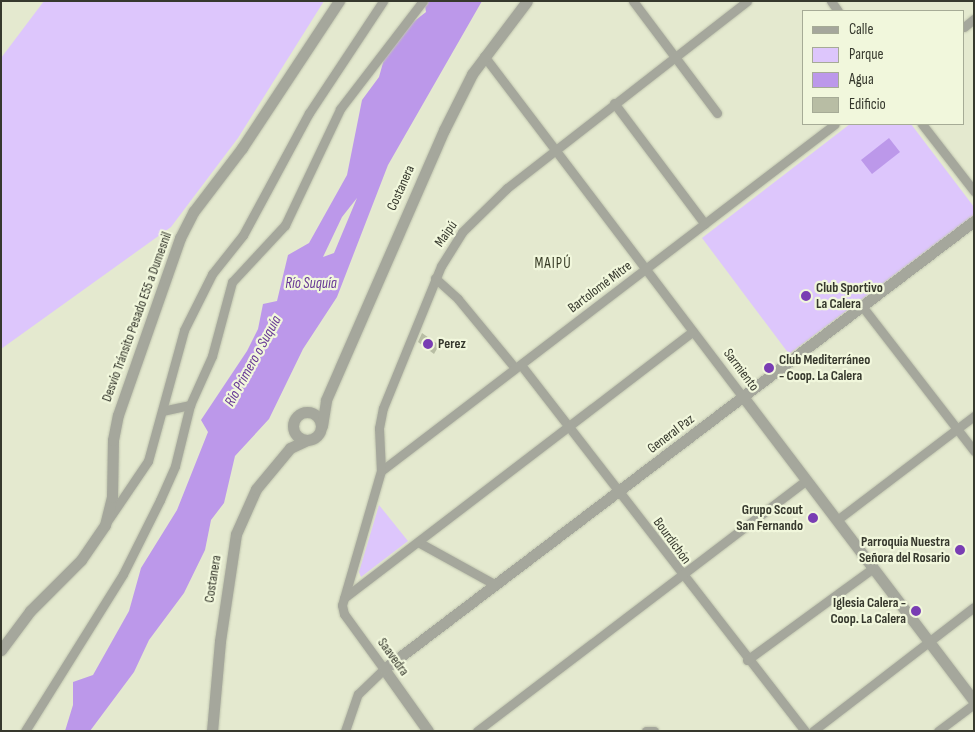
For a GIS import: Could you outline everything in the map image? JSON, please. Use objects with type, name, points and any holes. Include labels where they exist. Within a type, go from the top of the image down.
[{"type":"street","name":"Desvío Tránsito Pesado E55 a Dumesnil","points":[[1,650],[30,612],[81,560],[105,525],[112,497],[112,440],[118,415],[180,238],[194,211],[242,148],[339,1]]},
{"type":"street","points":[[105,525],[148,461],[184,330],[212,274],[243,234],[310,113],[383,1]]},
{"type":"street","points":[[25,731],[123,574],[175,466],[190,404],[212,356],[232,282],[285,225],[340,109],[423,1]]},
{"type":"street","name":"Costanera","points":[[212,731],[220,641],[236,534],[256,488],[290,448],[316,437],[322,426],[326,400],[444,130],[484,56],[527,1]]},
{"type":"street","points":[[633,1],[717,113]]},
{"type":"street","name":"Maipú","points":[[344,598],[381,471],[380,418],[435,278],[473,220],[556,147],[747,1]]},
{"type":"street","name":"Sarmiento","points":[[484,56],[556,147],[974,703]]},
{"type":"street","points":[[614,103],[705,224]]},
{"type":"street","name":"Bartolomé Mitre","points":[[381,471],[834,125]]},
{"type":"street","points":[[923,125],[974,191]]},
{"type":"street","name":"General Paz","points":[[384,669],[744,398],[974,221]]},
{"type":"street","name":"Bourdichón","points":[[435,278],[458,299],[569,427],[620,492],[681,576],[804,731]]},
{"type":"street","points":[[862,306],[974,451]]},
{"type":"street","points":[[344,598],[693,331]]},
{"type":"street","name":"Costanera","points":[[290,448],[297,415],[326,400]]},
{"type":"street","points":[[162,411],[190,404]]},
{"type":"street","points":[[306,412],[316,414],[322,426]]},
{"type":"street","points":[[837,520],[974,416]]},
{"type":"street","points":[[294,429],[308,440]]},
{"type":"street","points":[[477,731],[806,480]]},
{"type":"street","points":[[418,542],[496,585]]},
{"type":"street","points":[[747,660],[873,568]]},
{"type":"street","name":"Saavedra","points":[[344,598],[344,614],[428,731]]},
{"type":"street","points":[[813,731],[974,607]]},
{"type":"street","points":[[345,731],[358,694],[384,669]]},
{"type":"street","points":[[938,731],[974,703]]},
{"type":"street","points":[[646,731],[654,731]]},
{"type":"green space","points":[[44,1],[324,1],[238,138],[171,227],[1,349],[1,58]]},
{"type":"green space","name":"Club Sportivo La Calera","points":[[849,125],[912,125],[974,207],[974,215],[789,354],[702,238]]},
{"type":"green space","points":[[379,505],[408,541],[361,577],[359,572]]},
{"type":"water","name":"Río Suquía","points":[[429,1],[482,1],[388,165],[337,297],[303,349],[269,419],[235,456],[224,503],[211,520],[205,550],[184,593],[149,640],[134,672],[90,731],[65,731],[73,705],[73,682],[93,675],[129,611],[141,568],[177,510],[208,432],[201,420],[247,351],[258,329],[263,304],[277,301],[288,255],[309,243],[347,175],[362,100],[379,77],[384,59],[408,26],[426,12],[425,6]],"holes":[[[357,198],[334,253],[323,257],[342,217]]]},
{"type":"water","points":[[889,138],[900,152],[872,174],[861,160]]},
{"type":"building","name":"Perez","points":[[422,333],[439,345],[434,354],[418,342]]},
{"type":"place","name":"Club Sportivo La Calera","points":[[806,296]]},
{"type":"place","name":"Perez","points":[[428,344]]},
{"type":"place","name":"Club Mediterráneo - Coop. La Calera","points":[[769,368]]},
{"type":"place","name":"Grupo Scout San Fernando","points":[[813,518]]},
{"type":"place","name":"Parroquia Nuestra Señora del Rosario","points":[[960,550]]},
{"type":"place","name":"Iglesia Calera - Coop. La Calera","points":[[916,611]]},
{"type":"district","name":"MAIPÚ","points":[[553,264]]},
{"type":"water label","name":"Río Primero o Suquía","points":[[253,361]]}]
